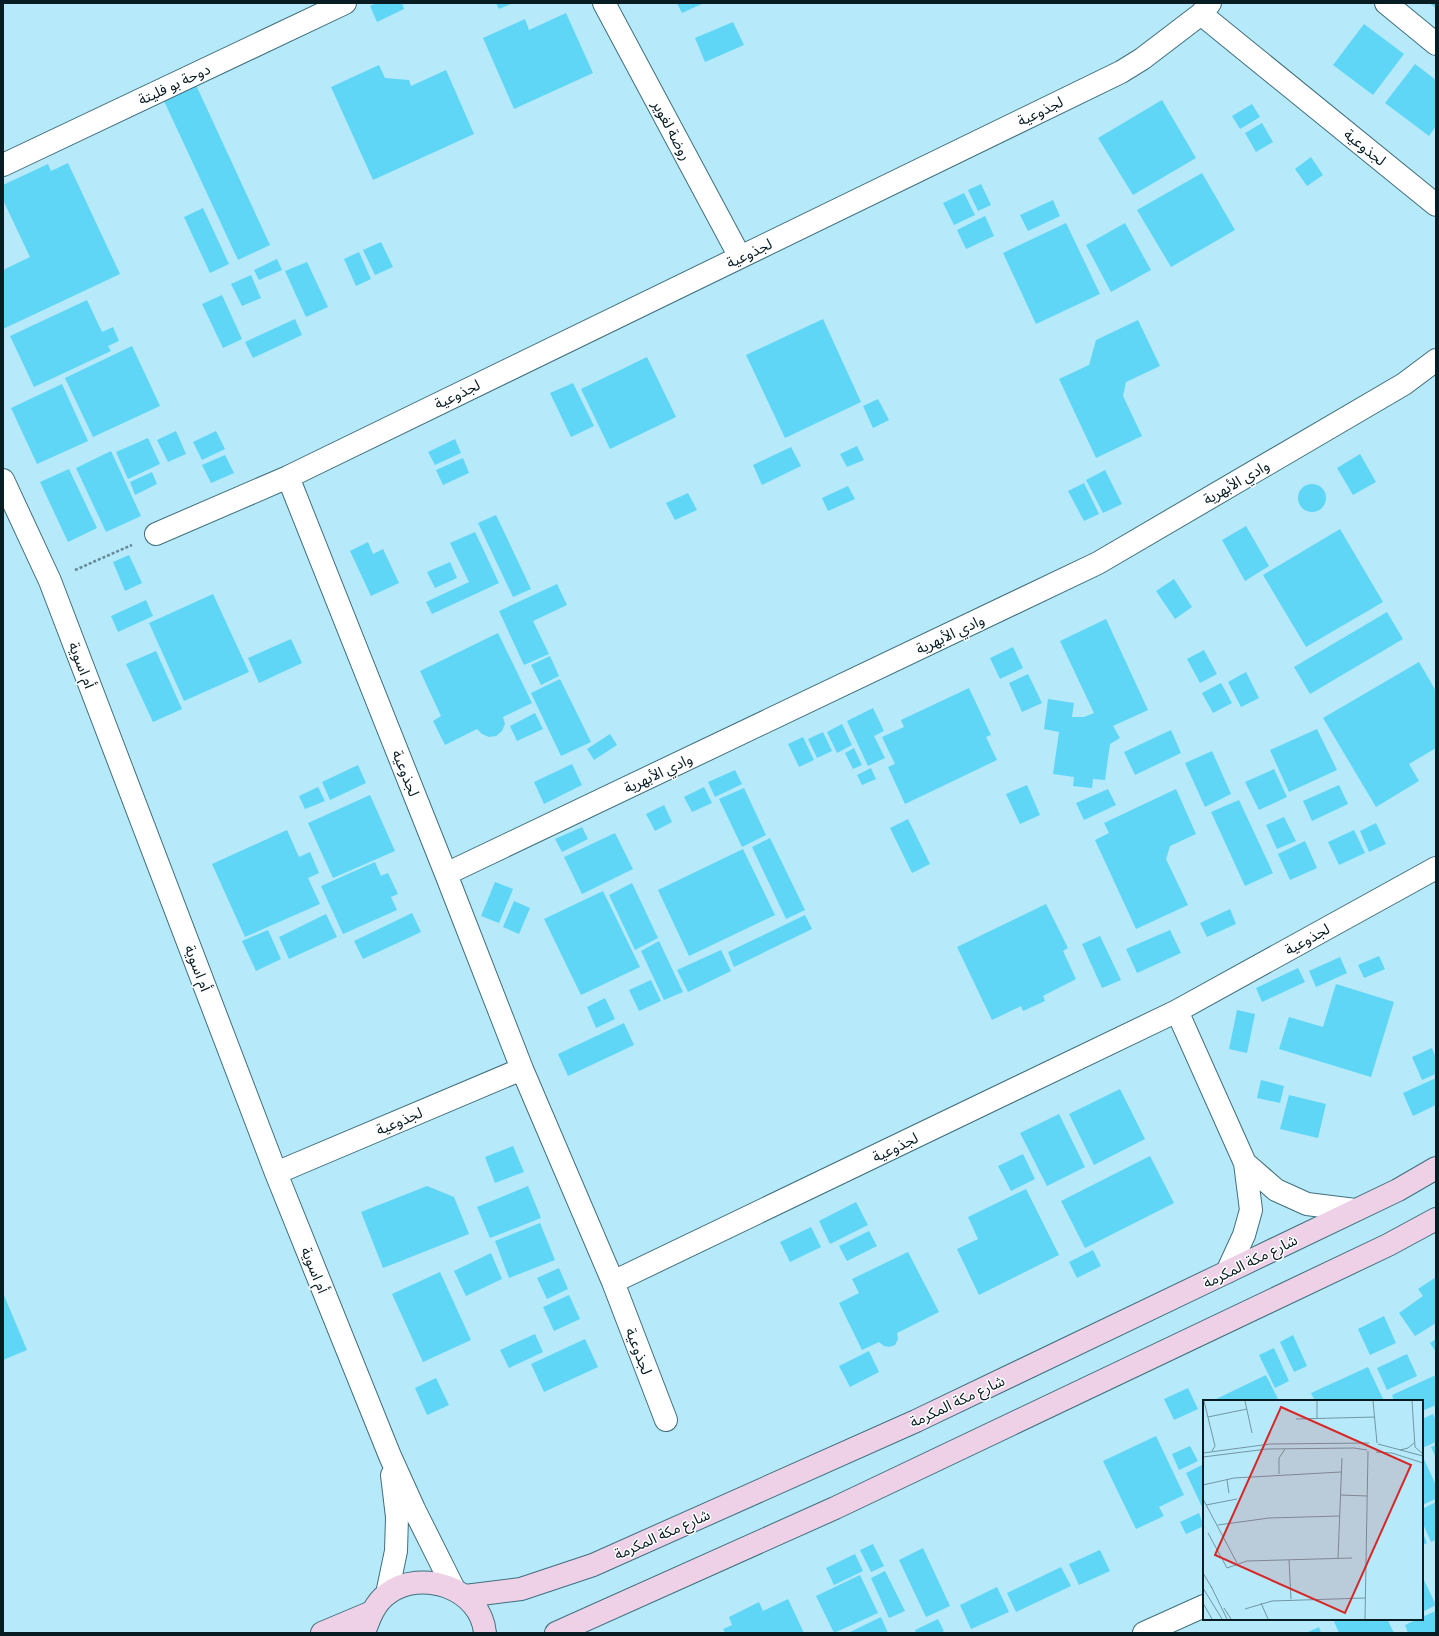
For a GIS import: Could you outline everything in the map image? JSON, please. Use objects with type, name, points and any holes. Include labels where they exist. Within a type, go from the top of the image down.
[{"type":"main road","name":"شارع مكة المكرمة","points":[[460,1593],[522,1589],[593,1565],[916,1420],[1398,1190],[1436,1168]]},
{"type":"main road","points":[[556,1633],[835,1508],[1388,1245],[1436,1219]]},
{"type":"main road","points":[[364,1633],[372,1612],[387,1594],[408,1584],[432,1582],[460,1593],[477,1610],[485,1633]]},
{"type":"main road","points":[[322,1633],[372,1612]]},
{"type":"street","name":"دوحة بو فليتة","points":[[3,165],[346,3]]},
{"type":"street","name":"روضة لغوير","points":[[604,3],[740,257]]},
{"type":"street","points":[[1386,3],[1436,44]]},
{"type":"street","name":"لجذوعية","points":[[156,534],[288,477],[1121,72],[1142,59],[1205,8],[1436,205]]},
{"type":"street","name":"وادي الأبهرية","points":[[446,874],[1098,563],[1404,384],[1436,360]]},
{"type":"street","name":"لجذوعية","points":[[288,477],[522,1069],[612,1282],[666,1420]]},
{"type":"street","name":"أم اسوية","points":[[3,480],[50,581],[276,1173],[390,1456],[414,1509],[460,1593]]},
{"type":"street","name":"لجذوعية","points":[[612,1282],[1177,1011],[1436,868]]},
{"type":"street","points":[[1177,1011],[1245,1164],[1251,1210],[1244,1235],[1227,1272]]},
{"type":"street","name":"لجذوعية","points":[[276,1173],[522,1069]]},
{"type":"street","points":[[1245,1164],[1276,1190],[1307,1204],[1355,1210]]},
{"type":"street","name":"أم اسوية","points":[[387,1594],[396,1551],[397,1517],[390,1456]]},
{"type":"street","points":[[1144,1633],[1203,1606]]},
{"type":"path","points":[[50,581],[156,534]]},
{"type":"building","points":[[376,3],[402,3],[404,9],[377,22],[370,6]]},
{"type":"building","points":[[496,3],[513,3],[499,9]]},
{"type":"building","points":[[677,3],[704,3],[682,13]]},
{"type":"building","points":[[1429,3],[1436,3],[1436,8]]},
{"type":"building","points":[[566,13],[593,73],[514,109],[483,38],[525,19],[529,30]]},
{"type":"building","points":[[733,22],[744,45],[705,62],[695,38]]},
{"type":"building","points":[[1364,24],[1404,54],[1373,95],[1333,65]]},
{"type":"building","points":[[1415,64],[1436,80],[1436,126],[1429,136],[1385,103]]},
{"type":"building","points":[[379,65],[385,78],[409,80],[411,86],[446,70],[474,134],[373,180],[331,87]]},
{"type":"building","points":[[196,85],[270,245],[238,260],[164,101]]},
{"type":"building","points":[[1162,100],[1196,158],[1133,195],[1098,138]]},
{"type":"building","points":[[1252,104],[1260,117],[1240,129],[1232,116]]},
{"type":"building","points":[[1262,123],[1273,142],[1256,152],[1245,133]]},
{"type":"building","points":[[1311,157],[1323,175],[1307,186],[1295,169]]},
{"type":"building","points":[[68,163],[120,274],[3,329],[3,270],[30,257],[3,200],[3,185],[48,164],[51,171]]},
{"type":"building","points":[[1202,173],[1235,230],[1171,267],[1137,210]]},
{"type":"building","points":[[981,184],[991,205],[978,211],[968,190]]},
{"type":"building","points":[[964,193],[975,215],[954,225],[943,203]]},
{"type":"building","points":[[1053,200],[1060,216],[1028,231],[1020,215]]},
{"type":"building","points":[[203,208],[229,264],[210,273],[184,217]]},
{"type":"building","points":[[985,216],[994,236],[966,249],[957,230]]},
{"type":"building","points":[[1066,223],[1100,294],[1036,324],[1003,253]]},
{"type":"building","points":[[1125,223],[1151,270],[1111,292],[1086,245]]},
{"type":"building","points":[[381,242],[393,267],[375,275],[363,250]]},
{"type":"building","points":[[359,252],[371,279],[356,286],[344,259]]},
{"type":"building","points":[[277,259],[282,270],[259,280],[254,270]]},
{"type":"building","points":[[307,262],[328,307],[306,317],[285,271]]},
{"type":"building","points":[[251,275],[261,298],[242,306],[231,284]]},
{"type":"building","points":[[222,295],[242,339],[223,348],[202,304]]},
{"type":"building","points":[[87,300],[102,332],[113,327],[119,341],[108,346],[111,351],[34,387],[10,336]]},
{"type":"building","points":[[295,319],[302,335],[253,358],[245,342]]},
{"type":"building","points":[[823,319],[861,402],[785,438],[746,355]]},
{"type":"building","points":[[1138,320],[1160,366],[1126,382],[1123,396],[1142,436],[1096,458],[1059,379],[1089,365],[1096,340]]},
{"type":"building","points":[[132,346],[160,406],[93,437],[65,378]]},
{"type":"building","points":[[647,357],[676,417],[610,449],[581,389]]},
{"type":"building","points":[[573,383],[594,426],[571,437],[550,393]]},
{"type":"building","points":[[62,384],[88,441],[37,464],[11,408]]},
{"type":"building","points":[[878,399],[889,420],[873,428],[863,406]]},
{"type":"building","points":[[176,431],[186,454],[168,462],[157,440]]},
{"type":"building","points":[[216,431],[225,449],[202,460],[193,442]]},
{"type":"building","points":[[148,438],[160,464],[128,479],[116,452]]},
{"type":"building","points":[[455,439],[461,453],[435,465],[428,452]]},
{"type":"building","points":[[857,446],[864,460],[847,467],[840,454]]},
{"type":"building","points":[[791,447],[801,466],[762,485],[753,465]]},
{"type":"building","points":[[111,451],[141,516],[106,532],[76,468]]},
{"type":"building","points":[[1360,454],[1376,482],[1353,495],[1337,468]]},
{"type":"building","points":[[225,455],[234,473],[211,483],[202,465]]},
{"type":"building","points":[[463,458],[469,473],[443,485],[436,470]]},
{"type":"building","points":[[69,469],[97,528],[68,542],[40,482]]},
{"type":"building","points":[[1105,470],[1122,504],[1103,513],[1086,480]]},
{"type":"building","points":[[152,472],[157,484],[135,495],[130,482]]},
{"type":"building","points":[[1084,483],[1099,514],[1084,521],[1068,491]]},
{"type":"building","points":[[1312,484],[1322,488],[1326,498],[1322,508],[1312,512],[1302,508],[1298,498],[1302,488]]},
{"type":"building","points":[[848,486],[855,499],[828,511],[822,498]]},
{"type":"building","points":[[688,493],[697,510],[675,520],[666,503]]},
{"type":"building","points":[[496,515],[531,589],[513,597],[478,523]]},
{"type":"building","points":[[1246,526],[1269,566],[1245,581],[1222,540]]},
{"type":"building","points":[[1340,529],[1383,602],[1306,647],[1263,575]]},
{"type":"building","points":[[475,532],[499,583],[432,614],[426,602],[469,582],[450,543]]},
{"type":"building","points":[[368,542],[373,554],[383,549],[399,583],[371,596],[350,551]]},
{"type":"building","points":[[129,555],[142,583],[125,591],[113,562]]},
{"type":"building","points":[[450,562],[457,578],[435,588],[427,572]]},
{"type":"building","points":[[1174,579],[1192,607],[1175,619],[1156,591]]},
{"type":"building","points":[[557,584],[567,605],[533,621],[549,654],[524,665],[499,611]]},
{"type":"building","points":[[213,594],[249,672],[184,701],[149,623]]},
{"type":"building","points":[[146,600],[153,616],[118,632],[111,616]]},
{"type":"building","points":[[1387,612],[1403,639],[1310,694],[1294,667]]},
{"type":"building","points":[[1106,619],[1148,710],[1113,726],[1120,738],[1110,744],[1105,780],[1093,779],[1092,788],[1073,786],[1074,777],[1053,774],[1059,732],[1044,729],[1048,699],[1074,703],[1072,717],[1084,717],[1094,713],[1060,641]]},
{"type":"building","points":[[498,633],[532,703],[503,717],[505,724],[502,731],[496,736],[489,737],[482,734],[477,729],[445,745],[433,721],[441,716],[420,671]]},
{"type":"building","points":[[291,639],[302,663],[259,683],[248,658]]},
{"type":"building","points":[[1013,647],[1023,668],[1000,679],[990,658]]},
{"type":"building","points":[[1204,650],[1217,674],[1200,683],[1187,659]]},
{"type":"building","points":[[156,651],[182,709],[153,722],[126,664]]},
{"type":"building","points":[[550,656],[559,676],[541,685],[531,665]]},
{"type":"building","points":[[1419,662],[1436,691],[1436,748],[1409,764],[1419,781],[1376,807],[1323,718]]},
{"type":"building","points":[[1246,672],[1259,698],[1241,707],[1228,682]]},
{"type":"building","points":[[1028,674],[1042,703],[1022,712],[1009,683]]},
{"type":"building","points":[[560,679],[591,742],[561,756],[531,693]]},
{"type":"building","points":[[1221,683],[1232,703],[1213,713],[1202,693]]},
{"type":"building","points":[[969,688],[991,735],[986,737],[997,760],[905,804],[888,767],[895,764],[882,737],[904,727],[901,720]]},
{"type":"building","points":[[873,708],[884,731],[874,736],[885,758],[868,766],[847,721]]},
{"type":"building","points":[[535,713],[543,729],[517,741],[510,726]]},
{"type":"building","points":[[842,724],[852,745],[837,753],[827,732]]},
{"type":"building","points":[[1317,729],[1337,770],[1289,792],[1270,750]]},
{"type":"building","points":[[1171,730],[1181,753],[1135,775],[1124,752]]},
{"type":"building","points":[[823,732],[832,751],[817,758],[808,739]]},
{"type":"building","points":[[610,734],[617,745],[594,760],[587,749]]},
{"type":"building","points":[[803,737],[814,760],[799,767],[788,744]]},
{"type":"building","points":[[854,748],[862,765],[853,769],[845,753]]},
{"type":"building","points":[[1212,751],[1231,794],[1205,807],[1185,763]]},
{"type":"building","points":[[572,764],[582,785],[544,804],[534,782]]},
{"type":"building","points":[[358,765],[366,783],[330,800],[322,782]]},
{"type":"building","points":[[871,768],[876,779],[862,785],[857,775]]},
{"type":"building","points":[[1274,769],[1287,797],[1259,810],[1245,782]]},
{"type":"building","points":[[735,770],[742,784],[715,797],[708,782]]},
{"type":"building","points":[[1027,785],[1040,815],[1020,824],[1006,794]]},
{"type":"building","points":[[1339,785],[1348,804],[1312,821],[1303,801]]},
{"type":"building","points":[[318,787],[325,801],[305,809],[299,796]]},
{"type":"building","points":[[704,787],[712,803],[692,812],[684,797]]},
{"type":"building","points":[[744,788],[766,835],[742,847],[719,799]]},
{"type":"building","points":[[1108,789],[1116,805],[1084,820],[1076,803]]},
{"type":"building","points":[[1176,789],[1196,834],[1170,846],[1166,859],[1188,905],[1136,929],[1095,840],[1109,833],[1104,823]]},
{"type":"building","points":[[370,795],[395,851],[333,878],[308,823]]},
{"type":"building","points":[[1239,800],[1273,873],[1245,886],[1211,812]]},
{"type":"building","points":[[664,805],[672,822],[655,831],[646,814]]},
{"type":"building","points":[[1284,817],[1296,841],[1277,849],[1266,825]]},
{"type":"building","points":[[908,819],[930,864],[912,873],[890,828]]},
{"type":"building","points":[[1376,823],[1386,844],[1369,852],[1360,831]]},
{"type":"building","points":[[582,827],[588,839],[562,852],[555,839]]},
{"type":"building","points":[[287,830],[299,857],[310,852],[319,873],[308,878],[320,904],[245,937],[212,864]]},
{"type":"building","points":[[1354,830],[1365,853],[1339,865],[1328,842]]},
{"type":"building","points":[[615,833],[633,869],[582,894],[564,857]]},
{"type":"building","points":[[770,838],[805,910],[786,919],[752,847]]},
{"type":"building","points":[[1305,841],[1317,868],[1290,880],[1278,854]]},
{"type":"building","points":[[743,849],[775,915],[689,956],[658,890]]},
{"type":"building","points":[[375,862],[381,876],[388,873],[398,894],[391,897],[397,910],[343,934],[321,886]]},
{"type":"building","points":[[495,882],[513,889],[499,923],[481,916]]},
{"type":"building","points":[[632,883],[658,938],[635,950],[609,895]]},
{"type":"building","points":[[603,891],[640,967],[581,995],[544,919]]},
{"type":"building","points":[[514,901],[530,908],[519,934],[503,927]]},
{"type":"building","points":[[1046,904],[1068,948],[1063,951],[1076,979],[1043,996],[1045,1001],[1023,1011],[1021,1006],[992,1020],[957,947]]},
{"type":"building","points":[[1230,909],[1236,924],[1207,937],[1200,923]]},
{"type":"building","points":[[412,913],[421,932],[363,959],[354,941]]},
{"type":"building","points":[[326,914],[337,937],[289,959],[279,937]]},
{"type":"building","points":[[805,915],[812,929],[734,967],[728,952]]},
{"type":"building","points":[[268,930],[281,959],[256,971],[242,941]]},
{"type":"building","points":[[1170,930],[1181,953],[1137,973],[1126,949]]},
{"type":"building","points":[[1100,936],[1121,980],[1102,988],[1082,944]]},
{"type":"building","points":[[659,941],[683,992],[664,1000],[641,951]]},
{"type":"building","points":[[721,950],[731,971],[688,992],[677,970]]},
{"type":"building","points":[[1379,956],[1385,969],[1364,978],[1358,965]]},
{"type":"building","points":[[1340,957],[1347,973],[1316,987],[1309,971]]},
{"type":"building","points":[[1298,968],[1305,982],[1262,1002],[1256,988]]},
{"type":"building","points":[[651,980],[661,1001],[639,1011],[629,990]]},
{"type":"building","points":[[1336,984],[1394,1002],[1371,1077],[1279,1049],[1289,1017],[1323,1027]]},
{"type":"building","points":[[605,998],[615,1019],[596,1028],[587,1007]]},
{"type":"building","points":[[1237,1010],[1255,1014],[1247,1053],[1229,1049]]},
{"type":"building","points":[[624,1023],[634,1045],[568,1076],[558,1054]]},
{"type":"building","points":[[1432,1048],[1436,1058],[1436,1074],[1422,1080],[1412,1057]]},
{"type":"building","points":[[1436,1078],[1436,1105],[1413,1116],[1403,1093]]},
{"type":"building","points":[[1261,1080],[1284,1086],[1280,1103],[1257,1098]]},
{"type":"building","points":[[1120,1089],[1145,1139],[1094,1165],[1069,1114]]},
{"type":"building","points":[[1289,1095],[1326,1104],[1318,1138],[1280,1129]]},
{"type":"building","points":[[1059,1114],[1085,1167],[1047,1186],[1020,1133]]},
{"type":"building","points":[[513,1146],[524,1172],[495,1183],[485,1157]]},
{"type":"building","points":[[1023,1154],[1035,1179],[1011,1191],[998,1166]]},
{"type":"building","points":[[1150,1156],[1174,1203],[1085,1248],[1061,1201]]},
{"type":"building","points":[[427,1186],[454,1197],[469,1234],[383,1268],[361,1212]]},
{"type":"building","points":[[528,1186],[541,1218],[490,1238],[477,1207]]},
{"type":"building","points":[[1026,1189],[1059,1255],[979,1295],[957,1249],[978,1239],[968,1217]]},
{"type":"building","points":[[856,1202],[868,1225],[830,1244],[819,1221]]},
{"type":"building","points":[[540,1223],[555,1260],[509,1278],[495,1241]]},
{"type":"building","points":[[811,1227],[821,1247],[790,1262],[780,1242]]},
{"type":"building","points":[[869,1231],[877,1246],[847,1261],[839,1246]]},
{"type":"building","points":[[1093,1250],[1101,1266],[1077,1278],[1069,1262]]},
{"type":"building","points":[[908,1252],[939,1312],[897,1333],[898,1339],[895,1345],[889,1347],[884,1346],[879,1342],[862,1350],[839,1303],[859,1293],[852,1279]]},
{"type":"building","points":[[491,1253],[502,1279],[466,1296],[454,1271]]},
{"type":"building","points":[[559,1268],[568,1289],[547,1299],[537,1278]]},
{"type":"building","points":[[440,1272],[471,1340],[423,1362],[392,1294]]},
{"type":"building","points":[[1436,1277],[1436,1323],[1415,1336],[1399,1313],[1423,1296],[1418,1289]]},
{"type":"building","points":[[3,1293],[27,1350],[3,1360]]},
{"type":"building","points":[[569,1295],[580,1319],[554,1331],[543,1307]]},
{"type":"building","points":[[1384,1316],[1396,1343],[1370,1355],[1358,1329]]},
{"type":"building","points":[[535,1334],[543,1352],[509,1368],[500,1350]]},
{"type":"building","points":[[1293,1335],[1307,1366],[1294,1372],[1280,1342]]},
{"type":"building","points":[[585,1339],[598,1367],[544,1392],[531,1364]]},
{"type":"building","points":[[1436,1339],[1436,1352],[1430,1343]]},
{"type":"building","points":[[1274,1348],[1289,1381],[1275,1388],[1259,1355]]},
{"type":"building","points":[[869,1351],[879,1372],[850,1387],[839,1366]]},
{"type":"building","points":[[1407,1354],[1417,1376],[1387,1390],[1377,1368]]},
{"type":"building","points":[[1368,1367],[1384,1400],[1314,1400],[1311,1393]]},
{"type":"building","points":[[1266,1375],[1278,1400],[1214,1400]]},
{"type":"building","points":[[1436,1375],[1436,1405],[1423,1411],[1423,1400],[1394,1400],[1392,1395]]},
{"type":"building","points":[[436,1378],[449,1405],[427,1415],[415,1388]]},
{"type":"building","points":[[1188,1388],[1198,1409],[1174,1420],[1164,1399]]},
{"type":"building","points":[[1433,1414],[1436,1420],[1436,1442],[1423,1448],[1423,1419]]},
{"type":"building","points":[[1156,1436],[1184,1495],[1159,1507],[1164,1516],[1136,1529],[1103,1461]]},
{"type":"building","points":[[1436,1445],[1436,1458],[1431,1447]]},
{"type":"building","points":[[1190,1446],[1198,1461],[1179,1470],[1172,1454]]},
{"type":"building","points":[[1423,1457],[1436,1485],[1436,1499],[1423,1505]]},
{"type":"building","points":[[1203,1464],[1203,1509],[1186,1473]]},
{"type":"building","points":[[1436,1502],[1436,1540],[1431,1542],[1423,1524],[1423,1508]]},
{"type":"building","points":[[1199,1513],[1203,1526],[1186,1534],[1180,1522]]},
{"type":"building","points":[[1423,1533],[1427,1543],[1423,1545]]},
{"type":"building","points":[[873,1544],[884,1566],[871,1572],[860,1550]]},
{"type":"building","points":[[923,1548],[950,1606],[926,1617],[899,1560]]},
{"type":"building","points":[[1100,1550],[1110,1571],[1079,1585],[1069,1564]]},
{"type":"building","points":[[855,1554],[863,1571],[834,1585],[826,1568]]},
{"type":"building","points":[[1061,1567],[1071,1586],[1016,1612],[1007,1593]]},
{"type":"building","points":[[885,1571],[905,1611],[889,1618],[871,1578]]},
{"type":"building","points":[[860,1575],[878,1613],[834,1633],[816,1596]]},
{"type":"building","points":[[1423,1578],[1436,1605],[1423,1612]]},
{"type":"building","points":[[997,1587],[1009,1612],[971,1629],[960,1605]]},
{"type":"building","points":[[788,1599],[804,1633],[725,1633],[723,1629],[732,1625],[729,1617],[759,1602],[763,1611]]},
{"type":"building","points":[[1436,1611],[1436,1633],[1408,1633],[1405,1625],[1416,1620],[1423,1620],[1423,1617]]},
{"type":"building","points":[[881,1617],[888,1633],[848,1633]]},
{"type":"building","points":[[938,1619],[944,1631],[941,1633],[916,1633],[915,1630]]},
{"type":"building","points":[[1333,1620],[1388,1620],[1394,1633],[1339,1633]]},
{"type":"building","points":[[1319,1627],[1321,1633],[1306,1633]]}]
